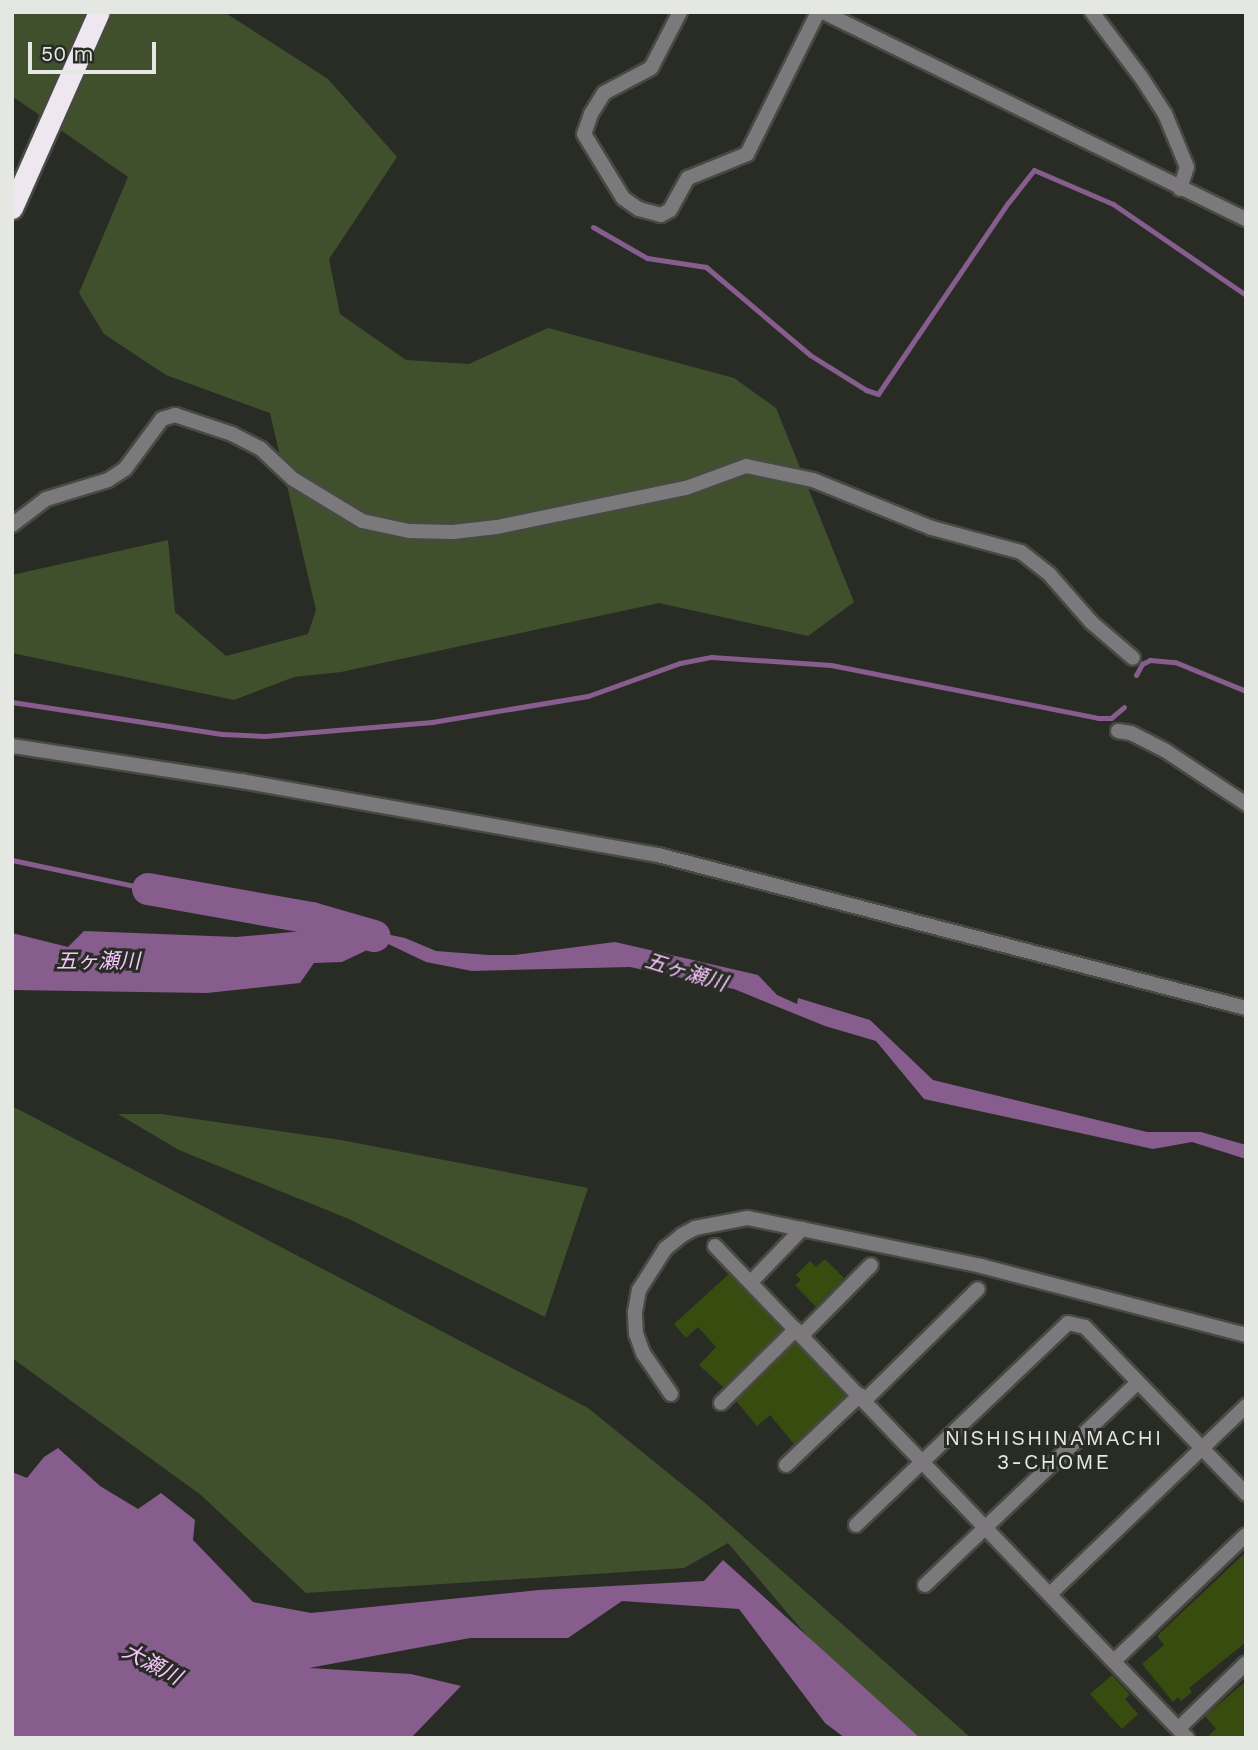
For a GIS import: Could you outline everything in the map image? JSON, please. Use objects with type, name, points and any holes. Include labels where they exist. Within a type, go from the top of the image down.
[{"type":"highway","points":[[46,129],[92,12]]},
{"type":"highway","points":[[12,208],[99,12]]},
{"type":"street","points":[[680,12],[651,68],[604,93],[591,114],[584,134],[623,198],[639,209],[661,215],[670,210],[688,178],[747,154],[818,12]]},
{"type":"street","points":[[823,12],[1246,219]]},
{"type":"street","points":[[1092,12],[1141,76],[1164,114],[1187,167],[1180,189]]},
{"type":"street","points":[[12,525],[46,499],[108,480],[125,469],[162,419],[175,415],[232,434],[261,449],[293,479],[362,521],[409,531],[453,532],[496,527],[686,488],[746,466],[813,480],[932,528],[1021,552],[1050,575],[1091,622],[1133,658]]},
{"type":"street","points":[[1118,731],[1131,733],[1166,751],[1246,804]]},
{"type":"street","points":[[12,746],[242,781],[659,855],[1246,1008]]},
{"type":"street","points":[[671,1394],[643,1353],[636,1334],[635,1312],[639,1290],[665,1249],[695,1228],[748,1218],[874,1242],[1095,1293],[1246,1335]]},
{"type":"street","points":[[751,1282],[802,1229]]},
{"type":"street","points":[[715,1246],[1183,1733],[1246,1663]]},
{"type":"street","points":[[720,1403],[871,1265]]},
{"type":"street","points":[[786,1465],[978,1289]]},
{"type":"street","points":[[856,1525],[1068,1323],[1085,1327],[1246,1494]]},
{"type":"street","points":[[925,1585],[1138,1382]]},
{"type":"street","points":[[1050,1594],[1246,1406]]},
{"type":"street","points":[[1114,1661],[1246,1535]]},
{"type":"green space","points":[[12,12],[224,12],[328,79],[397,157],[329,259],[340,314],[406,360],[469,364],[548,328],[734,378],[776,408],[854,602],[808,636],[659,603],[341,672],[294,677],[234,700],[12,653],[12,575],[168,540],[175,612],[226,656],[308,634],[316,610],[270,413],[166,375],[104,334],[79,293],[128,177],[12,96]]},
{"type":"green space","points":[[12,1106],[588,1408],[704,1502],[971,1738],[894,1738],[728,1543],[684,1568],[306,1593],[201,1495],[12,1358]]},
{"type":"green space","points":[[118,1114],[161,1114],[341,1140],[588,1188],[545,1317],[349,1219],[179,1150]]},
{"type":"water","name":"五ヶ瀬川","points":[[314,930],[376,932],[405,938],[436,951],[488,955],[515,955],[615,942],[758,975],[777,995],[797,1004],[798,998],[870,1020],[933,1080],[1147,1132],[1201,1132],[1246,1145],[1246,1159],[1192,1142],[1153,1149],[924,1099],[876,1041],[825,1026],[734,989],[630,967],[472,971],[426,962],[384,942],[342,962],[314,963],[300,983],[207,993],[12,990],[12,933],[68,947],[84,931],[236,937]]},
{"type":"water","name":"大瀬川","points":[[58,1448],[100,1486],[138,1509],[161,1493],[195,1520],[193,1540],[253,1602],[311,1613],[539,1590],[704,1581],[723,1560],[920,1738],[845,1738],[825,1723],[739,1609],[622,1601],[568,1638],[470,1638],[309,1668],[411,1674],[461,1686],[411,1738],[12,1738],[12,1472],[27,1478],[44,1457]]},
{"type":"building","points":[[825,1259],[844,1278],[816,1307],[795,1285],[801,1280],[796,1275],[810,1261],[816,1267]]},
{"type":"building","points":[[729,1274],[782,1330],[723,1387],[699,1365],[716,1347],[698,1327],[686,1338],[674,1324]]},
{"type":"building","points":[[795,1343],[845,1396],[794,1444],[770,1415],[757,1426],[736,1401]]},
{"type":"building","points":[[1246,1552],[1246,1642],[1189,1688],[1192,1692],[1181,1701],[1178,1697],[1173,1702],[1142,1664],[1164,1645],[1157,1636]]},
{"type":"building","points":[[1112,1675],[1130,1695],[1125,1699],[1138,1714],[1122,1729],[1090,1694]]},
{"type":"building","points":[[1246,1681],[1246,1738],[1206,1738],[1216,1729],[1205,1716]]},
{"type":"waterway","points":[[593,227],[647,258],[706,267],[810,355],[866,390],[878,394],[1008,203],[1034,170],[1113,204],[1246,295]]},
{"type":"waterway","points":[[12,702],[222,734],[265,736],[432,722],[588,696],[680,663],[711,657],[831,665],[1098,718],[1111,718],[1124,707]]},
{"type":"waterway","points":[[1136,675],[1142,664],[1150,660],[1175,662],[1246,691]]},
{"type":"waterway","points":[[12,860],[148,889]]},
{"type":"waterway","points":[[148,889],[311,918],[374,936]]},
{"type":"district","name":"NISHISHINAMACHI 3-CHOME","points":[[1054,1450]]}]
